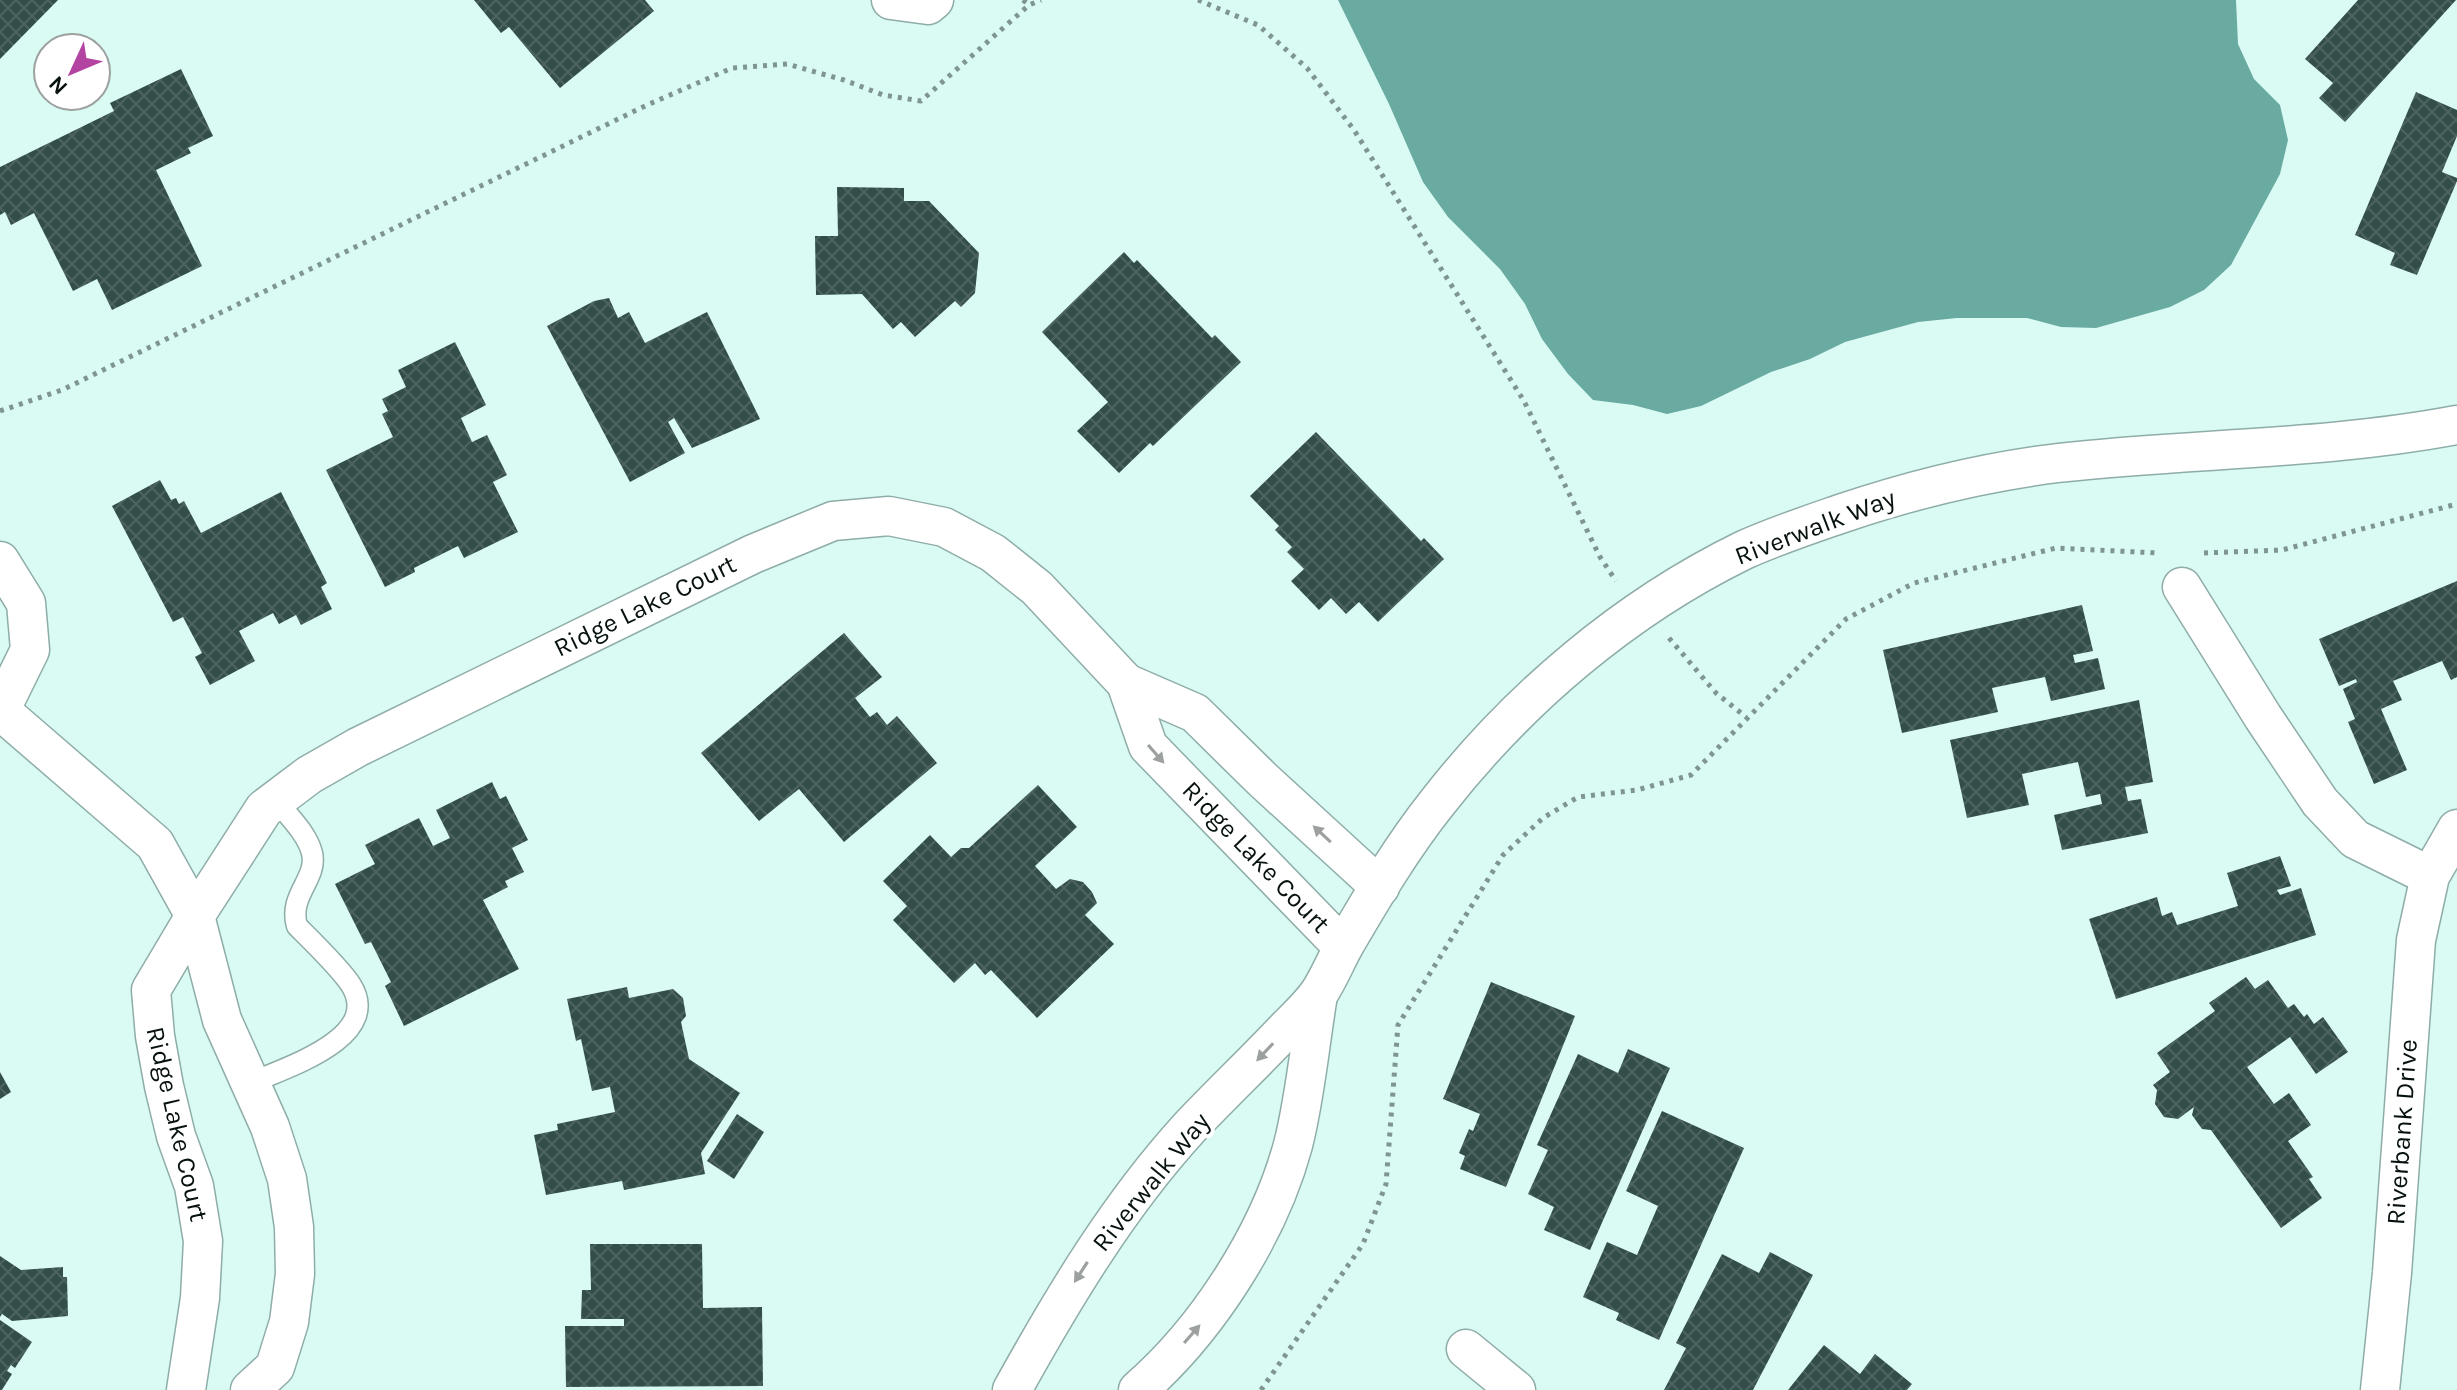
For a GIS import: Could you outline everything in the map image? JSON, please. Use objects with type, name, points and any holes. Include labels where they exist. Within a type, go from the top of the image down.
[{"type":"street","points":[[891,0],[928,5],[934,0]]},
{"type":"street","name":"Riverwalk Way","points":[[1012,1390],[1055,1312],[1122,1211],[1189,1129],[1318,995],[1380,887],[1434,807],[1478,753],[1526,704],[1578,658],[1630,619],[1744,551],[1792,530],[1893,496],[1995,472],[2060,463],[2352,441],[2457,425]]},
{"type":"street","name":"Ridge Lake Court","points":[[186,1390],[200,1298],[203,1241],[194,1186],[176,1136],[164,1086],[151,990],[264,809],[309,775],[358,747],[753,554],[833,521],[889,516],[944,527],[993,553],[1037,588],[1126,683],[1195,713],[1380,887]]},
{"type":"street","points":[[0,561],[26,603],[30,650],[0,711],[155,844],[195,916],[222,1020],[270,1127],[287,1179],[294,1227],[295,1274],[289,1322],[275,1367],[250,1390]]},
{"type":"street","points":[[2182,565],[2263,717],[2320,802],[2355,839],[2430,876]]},
{"type":"street","name":"Ridge Lake Court","points":[[1126,683],[1148,746],[1343,947]]},
{"type":"street","name":"Riverbank Drive","points":[[2380,1390],[2392,1273],[2416,940],[2430,876],[2457,829]]},
{"type":"street","name":"Riverwalk Way","points":[[1138,1390],[1198,1327],[1236,1272],[1269,1210],[1293,1146],[1318,995]]},
{"type":"street","points":[[1466,1349],[1516,1390]]},
{"type":"lane","points":[[251,1083],[335,1043],[352,1026],[357,1015],[352,986],[297,926],[294,915],[296,901],[313,867],[312,854],[306,840],[276,800]]},
{"type":"path","points":[[1023,0],[1029,5]]},
{"type":"path","points":[[0,411],[62,390],[647,105],[732,68],[787,64],[883,95],[921,101],[1029,5],[1041,0]]},
{"type":"path","points":[[1198,0],[1258,25],[1307,68],[1354,130],[1524,401],[1600,557],[1620,586]]},
{"type":"path","points":[[1261,1390],[1363,1244],[1386,1184],[1398,1025],[1503,855],[1543,818],[1578,797],[1637,790],[1691,775],[1846,619],[1914,583],[2056,548],[2182,565],[2282,550],[2457,504]]},
{"type":"path","points":[[1668,636],[1716,693],[1746,717]]},
{"type":"water","points":[[1338,0],[2236,0],[2238,44],[2254,79],[2280,105],[2288,140],[2280,174],[2231,265],[2204,290],[2170,307],[2096,328],[2061,327],[2027,318],[1957,318],[1918,322],[1845,342],[1810,359],[1771,372],[1701,406],[1667,414],[1633,405],[1593,400],[1568,374],[1542,339],[1525,304],[1500,269],[1448,217],[1423,182]]},
{"type":"building","points":[[0,0],[58,0],[0,59]]},
{"type":"building","points":[[474,0],[645,0],[654,11],[560,88],[509,27],[501,33]]},
{"type":"building","points":[[2358,0],[2456,0],[2345,122],[2319,98],[2333,83],[2305,59]]},
{"type":"building","points":[[181,69],[213,136],[188,148],[191,153],[156,170],[202,266],[112,310],[97,279],[73,291],[34,213],[11,225],[5,212],[0,215],[0,167],[114,111],[112,102]]},
{"type":"building","points":[[2416,92],[2457,110],[2457,136],[2442,172],[2457,178],[2457,181],[2417,275],[2390,265],[2395,253],[2355,235]]},
{"type":"building","points":[[837,187],[904,188],[904,201],[929,201],[979,253],[975,293],[961,307],[955,301],[915,337],[901,322],[893,329],[862,294],[816,295],[815,236],[838,236]]},
{"type":"building","points":[[1124,252],[1134,263],[1137,260],[1212,338],[1215,335],[1241,362],[1153,446],[1150,443],[1119,473],[1077,431],[1108,402],[1042,332]]},
{"type":"building","points":[[609,298],[618,318],[629,312],[645,343],[707,312],[760,419],[692,448],[674,418],[668,422],[685,453],[630,482],[547,326],[594,301]]},
{"type":"building","points":[[455,342],[486,405],[461,418],[472,442],[487,435],[507,475],[493,482],[518,532],[464,558],[458,546],[385,587],[326,470],[393,437],[382,414],[388,411],[382,399],[406,387],[398,370]]},
{"type":"building","points":[[1316,432],[1421,541],[1424,538],[1444,559],[1378,622],[1359,602],[1346,614],[1331,598],[1319,610],[1291,581],[1304,569],[1287,552],[1292,547],[1275,530],[1279,526],[1250,496]]},
{"type":"building","points":[[160,480],[171,500],[176,498],[179,504],[184,501],[201,533],[281,492],[327,583],[321,587],[332,609],[301,625],[296,615],[279,624],[273,613],[239,631],[255,661],[210,685],[195,657],[202,653],[183,617],[173,622],[112,506]]},
{"type":"building","points":[[2457,581],[2457,677],[2451,680],[2442,661],[2393,681],[2402,700],[2381,709],[2407,770],[2374,784],[2348,722],[2355,719],[2343,689],[2357,682],[2356,679],[2339,686],[2319,639]]},
{"type":"building","points":[[2082,605],[2093,651],[2073,655],[2075,663],[2098,658],[2105,689],[2051,701],[2045,677],[1992,688],[1998,712],[1902,733],[1883,650]]},
{"type":"building","points":[[844,633],[882,677],[855,698],[870,717],[877,712],[887,725],[897,716],[937,763],[844,842],[799,789],[759,821],[701,753]]},
{"type":"building","points":[[2139,700],[2153,782],[2125,787],[2128,801],[2141,799],[2148,833],[2062,850],[2054,815],[2102,804],[2100,794],[2086,797],[2078,762],[2022,774],[2029,805],[1967,818],[1950,740]]},
{"type":"building","points":[[492,782],[500,799],[506,796],[528,840],[512,848],[524,872],[505,881],[508,887],[483,900],[519,969],[404,1026],[385,986],[391,982],[371,942],[365,944],[335,884],[375,864],[365,845],[419,818],[433,846],[450,838],[436,810]]},
{"type":"building","points":[[1038,785],[1077,827],[1035,866],[1056,889],[1070,879],[1083,882],[1097,903],[1085,915],[1114,944],[1037,1018],[991,970],[985,975],[975,963],[954,983],[893,920],[907,906],[883,881],[930,835],[951,857],[961,848],[969,848]]},
{"type":"building","points":[[2280,856],[2291,886],[2277,890],[2280,895],[2301,888],[2316,935],[2116,999],[2089,919],[2157,897],[2162,916],[2172,912],[2177,925],[2238,906],[2227,873]]},
{"type":"building","points":[[2246,977],[2255,989],[2268,980],[2288,1008],[2294,1004],[2314,1024],[2323,1017],[2348,1052],[2316,1074],[2290,1037],[2247,1067],[2274,1104],[2289,1093],[2311,1125],[2288,1141],[2313,1177],[2309,1179],[2322,1198],[2281,1228],[2211,1130],[2202,1129],[2192,1115],[2194,1107],[2178,1119],[2164,1117],[2155,1104],[2157,1090],[2153,1085],[2170,1072],[2157,1053],[2215,1011],[2209,1003]]},
{"type":"building","points":[[1491,982],[1575,1016],[1506,1187],[1460,1169],[1465,1156],[1459,1153],[1469,1129],[1473,1131],[1480,1114],[1443,1099]]},
{"type":"building","points":[[627,987],[629,998],[673,989],[683,998],[686,1016],[681,1022],[689,1059],[740,1093],[701,1153],[705,1174],[624,1190],[622,1181],[546,1195],[534,1135],[558,1130],[557,1124],[615,1112],[610,1087],[592,1091],[581,1039],[576,1041],[567,999]]},
{"type":"building","points":[[1628,1049],[1670,1068],[1590,1250],[1544,1230],[1554,1207],[1528,1194],[1548,1150],[1537,1145],[1578,1054],[1618,1073]]},
{"type":"building","points":[[0,1072],[11,1092],[0,1099]]},
{"type":"building","points":[[1662,1111],[1744,1148],[1659,1340],[1616,1320],[1619,1313],[1583,1297],[1607,1242],[1637,1255],[1658,1206],[1626,1191]]},
{"type":"building","points":[[737,1114],[764,1132],[734,1179],[707,1161]]},
{"type":"building","points":[[590,1244],[702,1244],[703,1308],[762,1307],[763,1386],[566,1387],[565,1326],[624,1326],[624,1319],[581,1319],[582,1290],[591,1290]]},
{"type":"building","points":[[1770,1252],[1813,1275],[1753,1390],[1664,1390],[1686,1348],[1676,1343],[1722,1254],[1759,1273]]},
{"type":"building","points":[[0,1256],[21,1270],[63,1267],[63,1277],[67,1277],[68,1316],[12,1321],[2,1314],[0,1317]]},
{"type":"building","points":[[0,1320],[32,1342],[15,1368],[11,1365],[7,1371],[12,1374],[2,1390],[0,1390]]},
{"type":"building","points":[[1824,1345],[1860,1374],[1875,1354],[1912,1384],[1907,1390],[1788,1390]]}]
